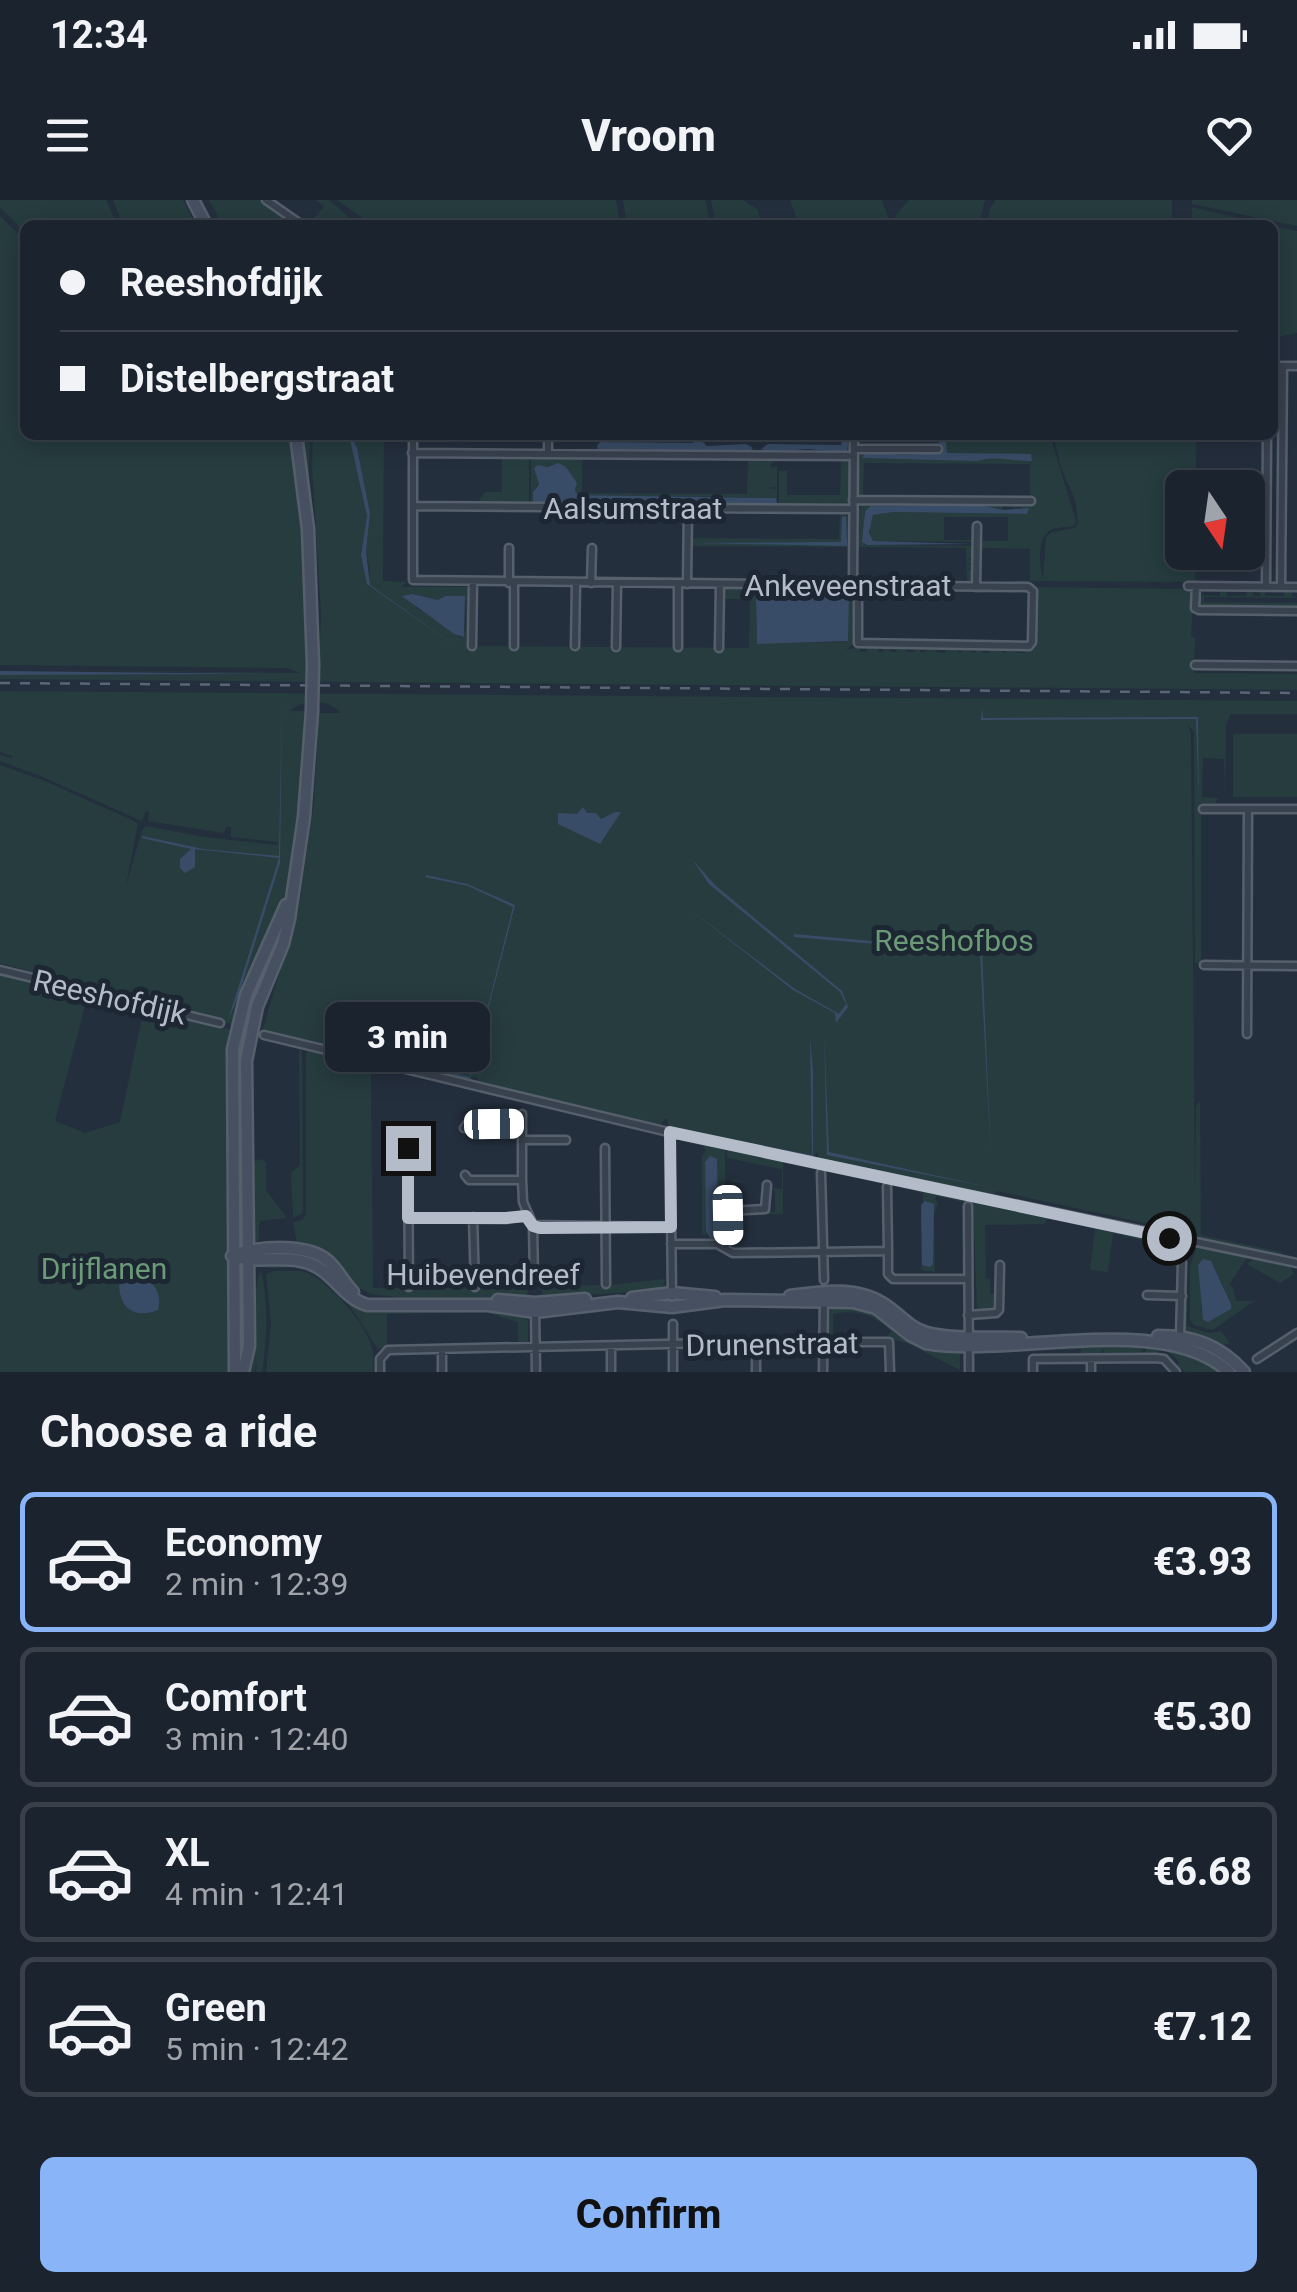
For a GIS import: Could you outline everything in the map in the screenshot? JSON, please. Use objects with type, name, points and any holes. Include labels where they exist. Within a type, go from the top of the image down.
[{"type":"main road","points":[[239,1372],[249,1346],[249,1038],[282,944],[304,816],[312,711],[308,529],[297,440]]},
{"type":"main road","points":[[239,1372],[232,1256],[231,1078],[237,1028],[255,974],[291,895]]},
{"type":"main road","points":[[232,1219],[247,1220]]},
{"type":"main road","name":"Huibevendreef","points":[[232,1256],[305,1262],[325,1272],[355,1301],[368,1305],[535,1307],[604,1303],[672,1307],[824,1292],[870,1297],[926,1332],[968,1340],[1179,1340],[1216,1349],[1238,1371]]},
{"type":"main road","name":"Huibevendreef","points":[[535,1307],[672,1293],[726,1300]]},
{"type":"street","points":[[266,200],[295,220]]},
{"type":"street","points":[[1278,366],[1297,366]]},
{"type":"street","points":[[1281,586],[1283,366]]},
{"type":"street","points":[[412,440],[412,506]]},
{"type":"street","points":[[548,440],[548,454]]},
{"type":"street","points":[[854,440],[855,586]]},
{"type":"street","points":[[1266,586],[1267,440]]},
{"type":"street","points":[[412,453],[938,450]]},
{"type":"street","points":[[1267,481],[1282,481]]},
{"type":"street","points":[[853,500],[1031,501]]},
{"type":"street","name":"Aalsumstraat","points":[[412,506],[853,509]]},
{"type":"street","name":"Ankeveenstraat","points":[[412,506],[413,580],[1031,588],[1032,642],[1029,646],[862,644],[858,641],[855,586]]},
{"type":"street","points":[[678,647],[688,508]]},
{"type":"street","name":"Ankeveenstraat","points":[[976,586],[977,526]]},
{"type":"street","points":[[509,548],[514,646]]},
{"type":"street","points":[[591,583],[592,548]]},
{"type":"street","points":[[472,646],[473,582]]},
{"type":"street","points":[[575,646],[576,583]]},
{"type":"street","points":[[616,647],[617,584]]},
{"type":"street","name":"Ankeveenstraat","points":[[719,648],[720,584]]},
{"type":"street","points":[[1297,587],[1192,586],[1198,610],[1297,611]]},
{"type":"street","points":[[1195,665],[1297,666]]},
{"type":"street","points":[[1203,809],[1297,810]]},
{"type":"street","points":[[1247,1034],[1248,809]]},
{"type":"street","points":[[1204,965],[1297,966]]},
{"type":"street","name":"Reeshofdijk","points":[[0,970],[220,1023]]},
{"type":"street","points":[[264,1035],[670,1132],[1297,1263]]},
{"type":"street","points":[[522,1114],[522,1180],[526,1216],[533,1226],[534,1281]]},
{"type":"street","points":[[464,1128],[467,1124],[522,1124]]},
{"type":"street","points":[[670,1132],[672,1307]]},
{"type":"street","points":[[522,1140],[566,1140]]},
{"type":"street","points":[[408,1148],[409,1287]]},
{"type":"street","points":[[605,1148],[606,1284]]},
{"type":"street","points":[[821,1173],[823,1372]]},
{"type":"street","points":[[464,1175],[468,1180],[522,1180]]},
{"type":"street","points":[[724,1248],[729,1241],[730,1211],[766,1209],[767,1186]]},
{"type":"street","points":[[887,1187],[888,1274],[893,1279],[968,1279]]},
{"type":"street","points":[[968,1206],[969,1372]]},
{"type":"street","points":[[408,1218],[526,1216]]},
{"type":"street","points":[[473,1217],[474,1286]]},
{"type":"street","points":[[533,1226],[671,1227]]},
{"type":"street","points":[[671,1244],[717,1244],[733,1253],[888,1250]]},
{"type":"street","points":[[1169,1260],[1181,1260],[1179,1340]]},
{"type":"street","points":[[968,1315],[999,1310],[1000,1264]]},
{"type":"street","points":[[1147,1295],[1182,1296]]},
{"type":"street","points":[[535,1307],[536,1372]]},
{"type":"street","points":[[672,1372],[673,1324]]},
{"type":"street","points":[[1258,1359],[1297,1333]]},
{"type":"street","points":[[756,1342],[756,1372]]},
{"type":"street","name":"Drunenstraat","points":[[380,1372],[382,1354],[388,1350],[890,1342],[890,1372]]},
{"type":"street","points":[[610,1348],[611,1372]]},
{"type":"street","points":[[442,1350],[442,1372]]},
{"type":"street","points":[[1033,1372],[1033,1359],[1156,1358],[1176,1372]]},
{"type":"street","points":[[1091,1359],[1091,1372]]},
{"type":"green space","points":[[0,200],[106,200],[115,220],[20,220],[20,228],[0,207]]},
{"type":"green space","points":[[113,200],[183,200],[193,220],[121,220]]},
{"type":"green space","points":[[209,200],[262,200],[290,220],[220,220]]},
{"type":"green space","points":[[316,200],[329,200],[353,220],[312,220],[324,207]]},
{"type":"green space","points":[[337,200],[616,200],[619,220],[366,220]]},
{"type":"green space","points":[[623,200],[705,200],[710,220],[626,220]]},
{"type":"green space","points":[[711,200],[743,200],[758,210],[760,220],[715,220]]},
{"type":"green space","points":[[790,200],[882,200],[889,220],[797,220]]},
{"type":"green space","points":[[909,200],[985,200],[980,220],[896,220]]},
{"type":"green space","points":[[996,200],[1172,200],[1172,220],[988,220]]},
{"type":"green space","points":[[1192,200],[1297,200],[1297,226],[1278,220],[1192,204]]},
{"type":"green space","points":[[1192,207],[1246,220],[1192,220]]},
{"type":"green space","points":[[0,216],[20,236],[20,440],[293,440],[305,530],[308,672],[318,671],[312,532],[301,440],[310,440],[319,663],[321,614],[313,440],[352,441],[367,516],[361,555],[369,585],[366,552],[370,513],[353,440],[384,440],[383,581],[407,582],[401,587],[469,587],[469,646],[749,648],[750,599],[722,599],[723,589],[850,588],[855,593],[855,642],[846,650],[859,647],[860,652],[866,652],[867,647],[878,647],[878,652],[883,652],[883,647],[889,647],[890,652],[896,652],[897,647],[906,647],[906,652],[915,652],[920,647],[920,652],[935,648],[936,652],[945,653],[946,648],[957,648],[961,653],[962,648],[975,653],[976,648],[982,648],[982,653],[989,653],[990,648],[1007,653],[1008,648],[1015,648],[1016,653],[1025,653],[1025,648],[1035,648],[1035,587],[1194,589],[1194,673],[1297,674],[1297,690],[0,679],[0,675],[279,674],[0,669],[300,673],[287,668],[0,665]],"holes":[[[847,594],[843,642],[782,643],[756,633],[757,604],[794,600],[796,596],[834,601]],[[409,595],[438,600],[465,596],[466,628],[462,638],[417,608]]]},
{"type":"green space","points":[[1278,227],[1297,231],[1297,333],[1278,337]]},
{"type":"green space","points":[[938,440],[1052,440],[1076,521],[1074,526],[1054,529],[1045,535],[1040,554],[1043,579],[1046,537],[1075,528],[1078,521],[1075,500],[1054,440],[1196,440],[1196,470],[1165,470],[1165,570],[1195,570],[1195,582],[1030,581],[1030,549],[987,548],[981,549],[980,581],[979,541],[1008,541],[1008,517],[944,517],[944,540],[973,540],[973,558],[968,559],[973,561],[968,564],[973,566],[968,569],[973,571],[972,581],[967,581],[966,548],[858,547],[858,529],[862,528],[858,527],[858,510],[863,504],[1002,505],[1008,509],[1002,510],[985,506],[875,505],[864,512],[865,545],[971,546],[972,542],[873,541],[869,529],[874,515],[892,512],[1027,514],[1021,507],[1014,508],[1030,505],[1030,464],[864,463],[863,495],[859,495],[858,451],[938,451]]},
{"type":"green space","points":[[502,459],[529,459],[529,505],[481,504],[485,492],[502,492]]},
{"type":"green space","points":[[531,459],[582,459],[582,493],[747,494],[748,461],[777,461],[770,464],[777,466],[777,487],[766,488],[777,489],[777,504],[777,507],[531,505]],"holes":[[[554,464],[577,483],[578,495],[776,498],[777,504],[534,504],[533,491],[545,467]]]},
{"type":"green space","points":[[841,460],[851,466],[848,506],[779,507],[779,471],[787,471],[787,495],[840,495]]},
{"type":"green space","points":[[840,513],[850,517],[849,580],[847,547],[692,546],[690,578],[690,538],[839,539]]},
{"type":"green space","points":[[1220,590],[1226,590],[1227,596],[1246,596],[1246,590],[1253,590],[1253,596],[1260,596],[1261,590],[1265,590],[1265,596],[1284,596],[1285,590],[1292,590],[1292,596],[1297,598],[1204,597],[1204,602],[1297,603],[1297,607],[1206,609],[1199,604],[1199,595],[1220,596]]},
{"type":"green space","name":"Reeshofbos","points":[[0,691],[1297,701],[1297,714],[1231,714],[1226,724],[1225,797],[1224,759],[1203,758],[1202,797],[1218,798],[1214,807],[1201,810],[1201,963],[1195,963],[1194,732],[1187,724],[1191,733],[1195,1190],[1196,1106],[1200,1102],[1201,1235],[1282,1252],[1281,1256],[1203,1242],[1196,1234],[996,1191],[992,1198],[821,1162],[817,1152],[811,1160],[668,1129],[668,1119],[660,1127],[478,1084],[477,1077],[463,1077],[472,1079],[469,1082],[288,1035],[262,1032],[298,909],[314,802],[319,713],[341,713],[323,703],[309,702],[290,711],[307,711],[303,796],[294,859],[279,917],[235,1025],[98,992],[95,984],[92,990],[0,968],[91,988],[0,963],[0,765],[138,823],[126,886],[146,826],[204,837],[277,845],[278,842],[231,837],[231,827],[226,827],[224,833],[148,821],[146,811],[142,821],[0,761],[0,755],[11,758],[11,763],[12,756],[0,752]]},
{"type":"green space","points":[[1233,734],[1297,734],[1297,797],[1233,797]]},
{"type":"green space","name":"Drijflanen","points":[[0,973],[86,994],[55,1121],[85,1133],[120,1122],[143,1013],[97,1000],[95,996],[233,1033],[231,1372],[0,1372]]},
{"type":"green space","points":[[302,1047],[303,1213],[293,1218],[291,1173],[300,1165]]},
{"type":"green space","points":[[309,1049],[398,1070],[398,1074],[371,1068],[373,1288],[528,1287],[527,1298],[403,1298],[371,1294],[357,1287],[330,1259],[297,1244],[293,1222],[302,1220],[306,1214]]},
{"type":"green space","points":[[674,1135],[725,1146],[725,1177],[746,1182],[725,1178],[725,1206],[746,1208],[725,1208],[725,1239],[718,1238],[716,1159],[705,1162],[708,1235],[702,1235],[702,1156],[706,1151],[703,1146],[671,1138]]},
{"type":"green space","points":[[727,1147],[819,1167],[820,1171],[783,1162],[783,1214],[731,1217],[736,1213],[775,1212],[775,1191],[768,1188],[782,1189],[782,1169],[727,1158]]},
{"type":"green space","points":[[262,1159],[266,1163],[266,1190],[287,1218],[260,1221],[258,1245],[250,1236],[252,1169],[255,1161]]},
{"type":"green space","points":[[891,1183],[968,1199],[967,1203],[937,1196],[935,1199],[935,1272],[921,1270],[923,1193]]},
{"type":"green space","points":[[973,1200],[1048,1218],[1044,1224],[985,1225],[986,1278],[990,1279],[990,1294],[997,1294],[997,1307],[977,1313]]},
{"type":"green space","points":[[1087,1223],[1138,1234],[1141,1238],[1144,1235],[1167,1240],[1168,1247],[1113,1233],[1108,1272],[1090,1270],[1095,1229],[1086,1227]]},
{"type":"green space","points":[[1173,1241],[1191,1247],[1187,1263],[1187,1326],[1208,1333],[1221,1331],[1230,1343],[1213,1344],[1185,1332],[1184,1260],[1172,1256]]},
{"type":"green space","points":[[1197,1246],[1248,1256],[1229,1285],[1236,1301],[1254,1301],[1213,1330],[1194,1325],[1190,1320],[1190,1266]],"holes":[[[1214,1266],[1231,1304],[1201,1311],[1201,1276]]]},
{"type":"green space","points":[[1255,1257],[1289,1265],[1294,1274],[1280,1283],[1247,1264]]},
{"type":"green space","points":[[271,1266],[313,1268],[324,1278],[304,1268],[264,1268]]},
{"type":"green space","points":[[261,1270],[265,1346],[262,1372],[256,1372],[257,1360],[251,1372],[256,1289]]},
{"type":"green space","points":[[301,1271],[321,1281],[353,1314],[372,1348],[373,1372],[266,1372],[271,1324],[266,1274]]},
{"type":"green space","points":[[665,1279],[657,1290],[543,1298],[537,1286],[609,1285]]},
{"type":"green space","points":[[332,1285],[351,1302],[488,1306],[519,1314],[528,1321],[528,1341],[518,1345],[518,1322],[485,1312],[387,1314],[387,1346],[378,1349]]},
{"type":"green space","points":[[855,1304],[952,1347],[960,1354],[960,1370],[907,1343],[885,1338],[891,1331],[864,1314],[833,1314],[833,1335],[828,1334],[831,1307]]},
{"type":"green space","points":[[1062,1346],[1177,1346],[1219,1372],[1185,1372],[1176,1365],[1179,1363],[1174,1356],[1161,1349],[1157,1353],[1145,1353],[1142,1348],[1141,1353],[1105,1354],[1102,1348],[1101,1354],[1081,1354],[1081,1349],[1060,1350]]},
{"type":"water","points":[[350,440],[357,448],[370,513],[366,552],[370,585],[469,656],[367,584],[361,555],[367,516]]},
{"type":"water","points":[[700,440],[707,446],[746,444],[753,448],[749,452],[597,446],[600,442]]},
{"type":"water","points":[[842,440],[848,440],[847,453],[761,449],[768,444],[841,445]]},
{"type":"water","points":[[940,440],[946,440],[947,453],[1031,454],[1032,461],[862,458],[866,452],[939,453]]},
{"type":"water","points":[[558,463],[566,467],[577,483],[578,495],[776,498],[777,504],[533,503],[533,492],[539,484],[534,468]]},
{"type":"water","points":[[871,506],[1029,508],[1027,514],[873,515],[869,532],[873,541],[973,544],[867,545],[862,542],[865,511]]},
{"type":"water","points":[[846,516],[847,546],[693,543],[841,542],[842,517]]},
{"type":"water","points":[[413,594],[438,600],[465,596],[464,637],[454,634],[402,596]]},
{"type":"water","points":[[849,594],[848,641],[757,644],[756,595],[788,600],[795,596],[830,596],[835,601]]},
{"type":"water","points":[[0,671],[279,674],[0,675]]},
{"type":"water","points":[[282,698],[280,863],[228,1020],[279,858],[195,849],[195,867],[185,873],[180,868],[180,859],[191,849],[142,836],[203,849],[279,856]]},
{"type":"water","points":[[982,708],[983,718],[1198,717],[1199,805],[1196,719],[981,720]]},
{"type":"water","points":[[583,807],[601,819],[621,812],[600,844],[558,824],[558,813],[577,814]]},
{"type":"water","points":[[692,859],[715,885],[842,991],[848,1007],[836,1023],[835,1013],[793,990],[688,908],[795,989],[839,1014],[846,1004],[840,992],[709,884]]},
{"type":"water","points":[[426,875],[467,884],[515,905],[470,1080],[352,1051],[470,1077],[513,907],[468,886]]},
{"type":"water","points":[[794,934],[982,951],[991,1158],[980,953]]},
{"type":"water","points":[[824,1033],[829,1152],[993,1188],[827,1155]]},
{"type":"water","points":[[810,1037],[813,1157],[677,1129],[812,1155]]},
{"type":"water","points":[[710,1156],[717,1159],[718,1238],[710,1238],[706,1231],[705,1162]]},
{"type":"water","points":[[925,1201],[934,1204],[930,1267],[922,1265],[921,1205]]},
{"type":"water","points":[[1203,1259],[1211,1261],[1231,1304],[1231,1309],[1208,1322],[1203,1320],[1198,1265]]},
{"type":"water","points":[[135,1276],[155,1287],[158,1310],[142,1313],[126,1306],[119,1285]]},
{"type":"railway","points":[[0,683],[1297,693]]},
{"type":"route","points":[[408,1148],[408,1218],[526,1216],[533,1226],[540,1228],[671,1227],[670,1132],[1169,1238]]}]
